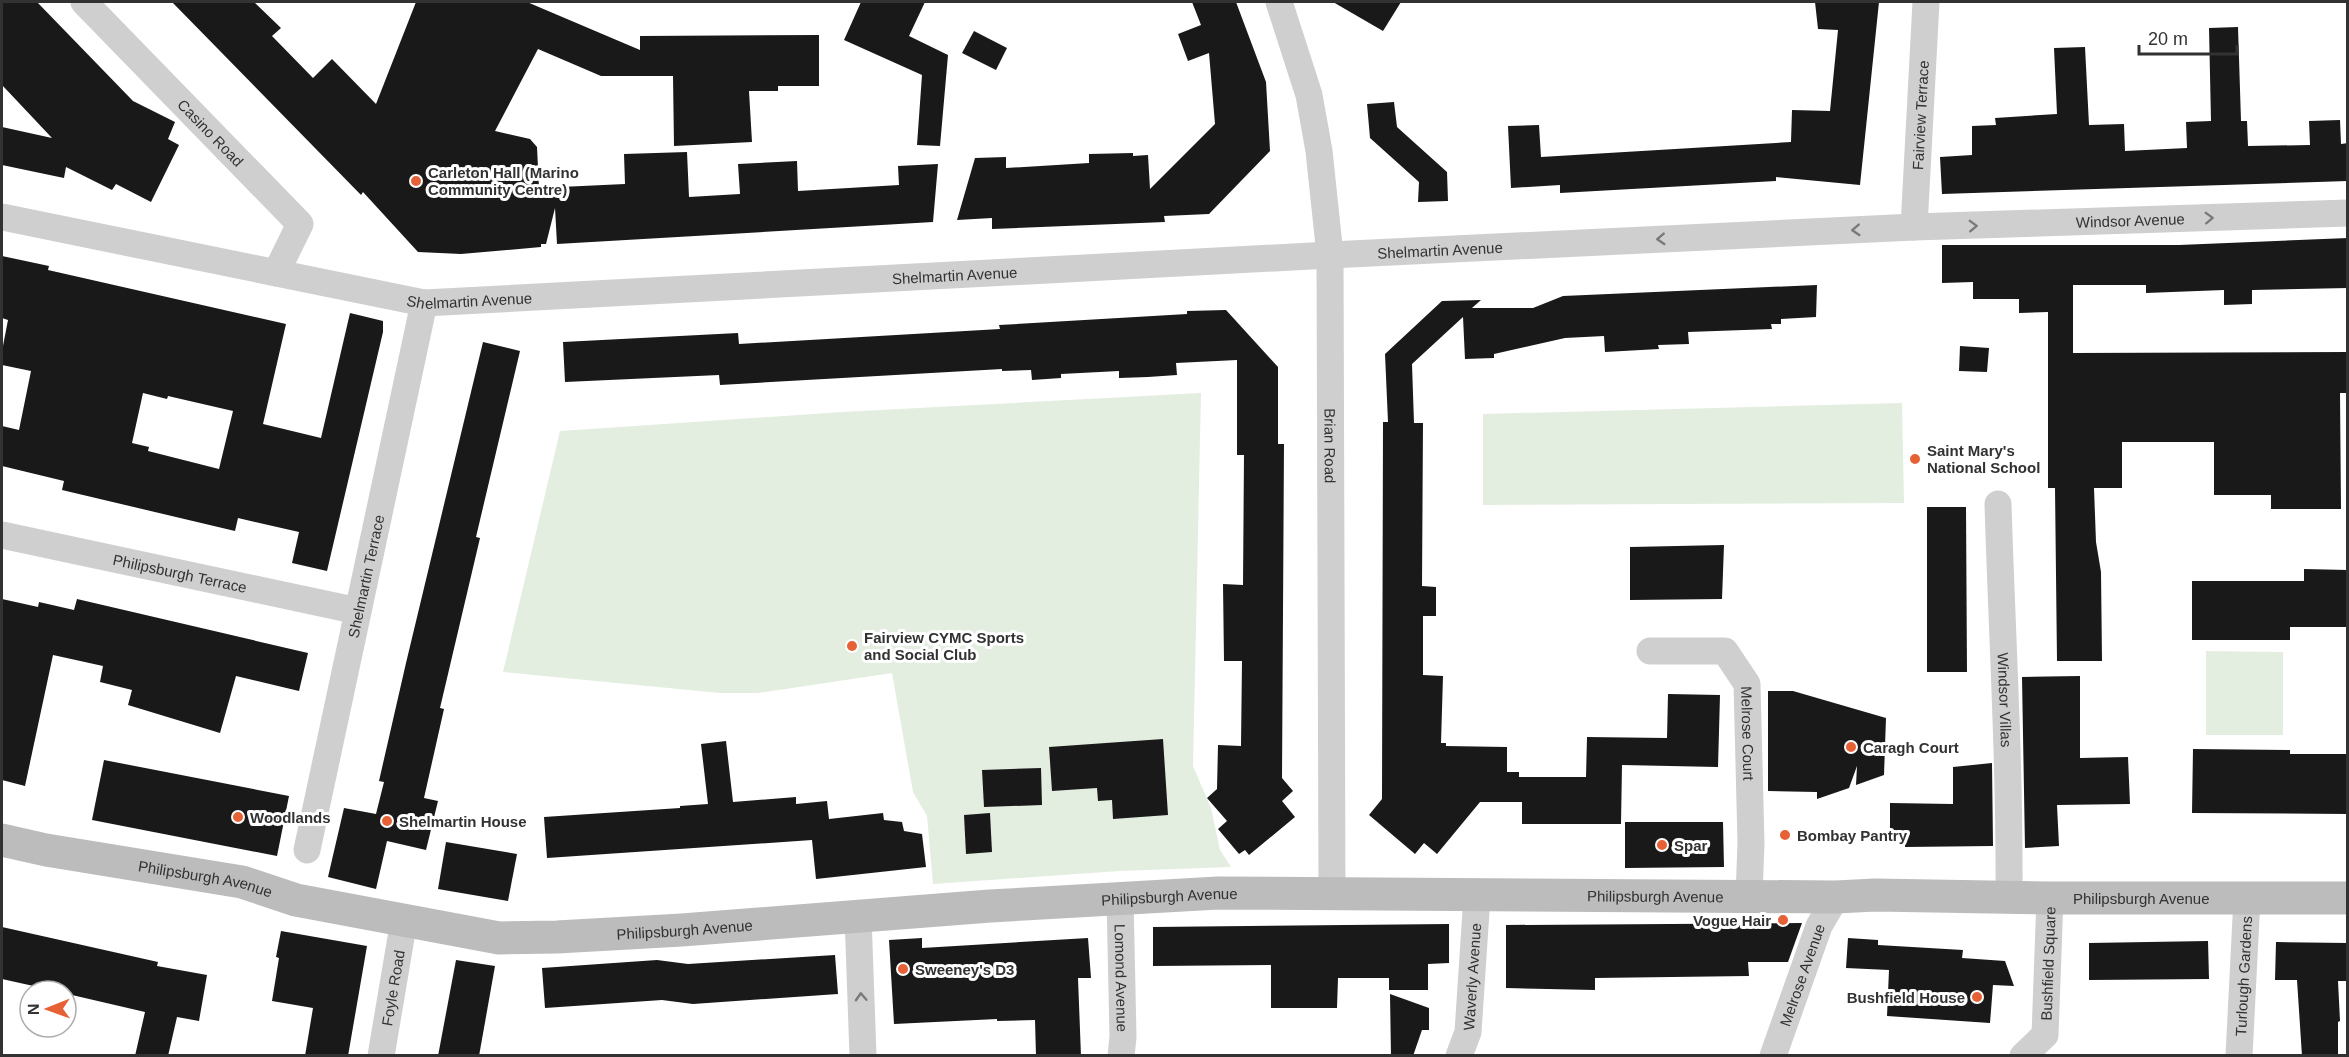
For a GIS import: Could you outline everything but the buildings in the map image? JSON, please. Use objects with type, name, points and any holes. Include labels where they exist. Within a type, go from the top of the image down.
[{"type":"street","name":"Casino Road","points":[[84,2],[300,224],[276,273]]},
{"type":"street","name":"Brian Road","points":[[1279,2],[1309,95],[1319,151],[1330,255],[1332,896]]},
{"type":"street","name":"Fairview Terrace","points":[[1914,227],[1926,2]]},
{"type":"street","name":"Windsor Avenue","points":[[1914,227],[2348,213]]},
{"type":"street","name":"Shelmartin Avenue","points":[[2,217],[424,303],[1914,227]]},
{"type":"street","name":"Shelmartin Terrace","points":[[307,850],[424,303]]},
{"type":"street","name":"Windsor Villas","points":[[1998,504],[2003,670],[2010,792],[2009,898]]},
{"type":"street","name":"Philipsburgh Terrace","points":[[2,535],[358,611]]},
{"type":"street","name":"Melrose Court","points":[[1650,651],[1725,651],[1747,684],[1751,843],[1749,896]]},
{"type":"street","name":"Philipsburgh Avenue","points":[[2,840],[46,850],[242,882],[296,900],[499,938],[682,930],[858,916],[1218,893],[1332,896],[1836,897],[1875,895],[2009,898],[2348,898]]},
{"type":"street","name":"Waverly Avenue","points":[[1459,1056],[1468,1032],[1477,896]]},
{"type":"street","name":"Melrose Avenue","points":[[1773,1056],[1819,926],[1836,897]]},
{"type":"street","name":"Lomond Avenue","points":[[1120,898],[1123,1037],[1121,1056]]},
{"type":"street","name":"Bushfield Square","points":[[2023,1056],[2045,1035],[2050,898]]},
{"type":"street","name":"Turlough Gardens","points":[[2239,1056],[2247,898]]},
{"type":"street","points":[[858,916],[863,1056]]},
{"type":"street","name":"Foyle Road","points":[[381,1056],[404,920]]},
{"type":"green space","name":"Fairview CYMC Sports and Social Club","points":[[1201,393],[1193,766],[1211,808],[1220,850],[1231,867],[1119,871],[933,884],[927,816],[913,792],[892,673],[758,693],[720,693],[503,672],[560,431],[842,412]]},
{"type":"green space","points":[[1902,403],[1904,503],[1483,505],[1483,414]]},
{"type":"green space","points":[[2206,651],[2283,652],[2283,735],[2206,735]]},
{"type":"place","name":"Carleton Hall (Marino Community Centre)","points":[[416,181]]},
{"type":"place","name":"Saint Mary's National School","points":[[1915,459]]},
{"type":"place","name":"Fairview CYMC Sports and Social Club","points":[[852,646]]},
{"type":"place","name":"Caragh Court","points":[[1851,747]]},
{"type":"place","name":"Woodlands","points":[[238,817]]},
{"type":"place","name":"Shelmartin House","points":[[387,821]]},
{"type":"place","name":"Bombay Pantry","points":[[1785,835]]},
{"type":"place","name":"Spar","points":[[1662,845]]},
{"type":"place","name":"Vogue Hair","points":[[1783,920]]},
{"type":"place","name":"Sweeney's D3","points":[[903,969]]},
{"type":"place","name":"Bushfield House","points":[[1977,997]]}]
